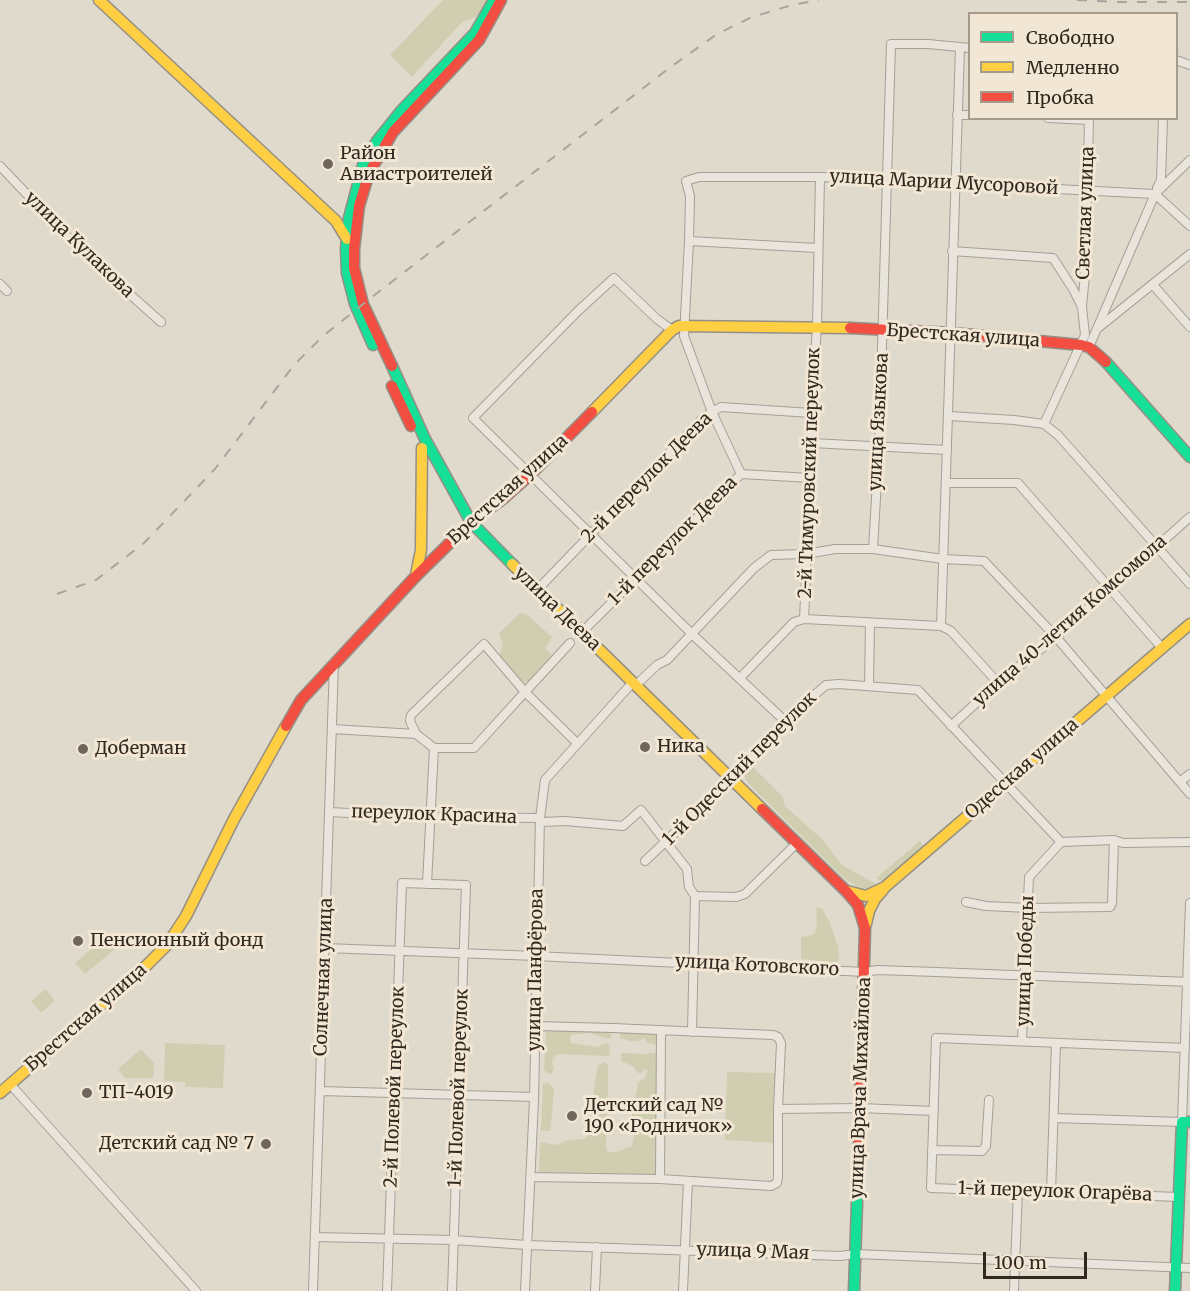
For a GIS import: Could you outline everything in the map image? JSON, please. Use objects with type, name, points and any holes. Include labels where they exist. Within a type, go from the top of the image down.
[{"type":"main road","points":[[99,0],[336,221],[347,239]]},
{"type":"main road","points":[[471,522],[455,507],[422,448],[356,304],[347,273],[347,239],[353,201],[363,165],[377,141],[401,111],[475,33],[494,0]]},
{"type":"main road","name":"улица Деева","points":[[501,0],[479,40],[393,132],[374,163],[358,206],[354,249],[354,268],[363,304],[428,445],[471,522],[537,590],[846,891]]},
{"type":"main road","points":[[336,221],[353,201]]},
{"type":"main road","name":"Брестская улица","points":[[0,1093],[167,945],[186,916],[234,819],[301,700],[416,576],[471,522],[504,498],[531,474],[672,330],[683,326],[817,327],[952,333],[1085,346]]},
{"type":"main road","points":[[1085,346],[1104,359],[1190,458]]},
{"type":"main road","points":[[416,576],[421,550],[422,448]]},
{"type":"main road","name":"Одесская улица","points":[[846,891],[866,896],[875,894],[885,887],[1189,626]]},
{"type":"main road","points":[[865,928],[869,911],[885,887]]},
{"type":"main road","name":"улица Врача Михайлова","points":[[846,891],[858,905],[865,928],[854,1291]]},
{"type":"main road","points":[[1175,1291],[1179,1197],[1186,1122]]},
{"type":"street","name":"улица Языкова","points":[[873,549],[879,447],[891,44],[928,44],[960,48]]},
{"type":"street","points":[[941,626],[960,48],[968,48]]},
{"type":"street","points":[[957,115],[968,115]]},
{"type":"street","name":"Светлая улица","points":[[1085,346],[1082,307],[1089,190],[1089,120]]},
{"type":"street","points":[[1044,424],[1085,346],[1097,329],[1161,180],[1163,120]]},
{"type":"street","points":[[1155,194],[1190,160]]},
{"type":"street","name":"улица Кулакова","points":[[0,166],[79,249],[161,322]]},
{"type":"street","name":"улица Марии Мусоровой","points":[[689,241],[690,196],[686,181],[699,177],[887,179],[1155,194]]},
{"type":"street","name":"2-й Тимуровский переулок","points":[[804,619],[812,443],[811,413],[817,327],[820,177]]},
{"type":"street","points":[[1155,194],[1190,226]]},
{"type":"street","points":[[741,474],[712,412],[684,336],[689,241],[818,248]]},
{"type":"street","points":[[952,251],[1053,258],[1082,307]]},
{"type":"street","points":[[1097,329],[1190,254]]},
{"type":"street","points":[[672,330],[657,319],[614,278],[579,310],[473,418],[693,635],[786,722]]},
{"type":"street","points":[[0,284],[7,291]]},
{"type":"street","points":[[1153,285],[1190,327]]},
{"type":"street","name":"2-й переулок Деева","points":[[537,590],[712,412],[721,407],[811,413]]},
{"type":"street","points":[[949,416],[1044,424],[1059,435],[1190,584]]},
{"type":"street","points":[[812,443],[947,450]]},
{"type":"street","name":"1-й переулок Деева","points":[[582,632],[741,474],[810,478]]},
{"type":"street","points":[[946,483],[1018,483],[1162,648]]},
{"type":"street","name":"улица 40-летия Комсомола","points":[[951,726],[998,683],[1056,637],[1190,517]]},
{"type":"street","name":"улица Панфёрова","points":[[525,1291],[534,1097],[540,820],[545,780],[634,684],[657,665],[667,660],[754,568],[771,555],[806,554],[834,549],[873,549],[943,559],[984,561],[1056,637],[1190,794]]},
{"type":"street","points":[[740,678],[794,622],[804,619],[941,626],[951,631],[998,683]]},
{"type":"street","points":[[869,686],[870,623]]},
{"type":"street","points":[[570,643],[525,692],[474,748],[434,748],[416,734],[410,721],[411,715],[484,644],[525,692],[577,743]]},
{"type":"street","name":"Солнечная улица","points":[[313,1291],[334,663]]},
{"type":"street","name":"1-й Одесский переулок","points":[[645,861],[668,842],[730,778],[755,757],[786,722],[826,685],[918,690],[1061,842]]},
{"type":"street","points":[[332,729],[416,734]]},
{"type":"street","points":[[428,884],[434,748]]},
{"type":"street","points":[[1181,781],[1190,774]]},
{"type":"street","name":"переулок Красина","points":[[329,812],[565,821],[623,826],[641,810],[687,869],[689,887],[695,896],[692,1032]]},
{"type":"street","points":[[1061,842],[1114,840],[1123,843],[1190,842]]},
{"type":"street","points":[[966,902],[986,906],[1028,908],[1110,907],[1114,840]]},
{"type":"street","name":"улица Победы","points":[[1022,1041],[1029,877],[1061,842]]},
{"type":"street","points":[[695,896],[736,897],[745,894],[797,843]]},
{"type":"street","name":"2-й Полевой переулок","points":[[387,1291],[402,883],[428,884]]},
{"type":"street","name":"1-й Полевой переулок","points":[[428,884],[466,885],[452,1291]]},
{"type":"street","points":[[1053,1118],[1186,1122],[1190,903]]},
{"type":"street","name":"улица Котовского","points":[[325,948],[865,972],[877,970],[1189,982]]},
{"type":"street","points":[[530,1177],[660,1179],[771,1186],[777,1183],[781,1043],[778,1037],[536,1026]]},
{"type":"street","points":[[660,1179],[661,1030]]},
{"type":"street","points":[[989,1100],[986,1146],[982,1151],[932,1150],[936,1038],[1056,1042],[1187,1051]]},
{"type":"street","points":[[1051,1192],[1056,1042]]},
{"type":"street","points":[[10,1084],[196,1291]]},
{"type":"street","points":[[320,1091],[534,1097]]},
{"type":"street","points":[[778,1109],[934,1110]]},
{"type":"street","name":"1-й переулок Огарёва","points":[[932,1150],[931,1188],[1179,1197]]},
{"type":"street","points":[[683,1291],[688,1181]]},
{"type":"street","points":[[1014,1291],[1018,1191]]},
{"type":"street","name":"улица 9 Мая","points":[[315,1238],[454,1240],[527,1245],[840,1256],[855,1254],[1190,1268]]},
{"type":"street","points":[[595,1291],[597,1247]]},
{"type":"green space","points":[[443,0],[487,0],[478,16],[462,22],[412,77],[390,55]]},
{"type":"green space","points":[[520,613],[526,614],[552,637],[545,648],[552,656],[530,681],[524,683],[518,683],[499,656],[503,645],[499,633]]},
{"type":"green space","points":[[750,764],[783,797],[785,806],[824,841],[842,865],[880,886],[871,890],[858,887],[845,879],[748,783],[742,772]]},
{"type":"green space","points":[[920,841],[923,845],[922,851],[884,883],[876,878]]},
{"type":"green space","points":[[816,908],[822,908],[830,923],[838,947],[837,963],[801,959],[801,937],[815,933]]},
{"type":"green space","points":[[106,937],[116,948],[85,974],[75,963]]},
{"type":"green space","points":[[46,989],[55,1001],[41,1013],[31,1001]]},
{"type":"green space","points":[[546,1029],[611,1030],[609,1039],[589,1033],[570,1035],[571,1043],[597,1047],[607,1043],[610,1046],[609,1056],[557,1054],[552,1062],[554,1068],[552,1074],[549,1074],[544,1070]]},
{"type":"green space","points":[[619,1030],[659,1030],[659,1045],[647,1043],[645,1038],[630,1041],[620,1038]]},
{"type":"green space","points":[[165,1043],[225,1045],[223,1088],[185,1087],[185,1082],[164,1081]]},
{"type":"green space","points":[[141,1049],[154,1063],[153,1078],[125,1078],[118,1069]]},
{"type":"green space","points":[[658,1052],[655,1175],[539,1173],[540,1142],[557,1145],[588,1136],[594,1121],[594,1090],[598,1065],[605,1062],[608,1065],[606,1148],[608,1152],[616,1152],[632,1146],[634,1137],[632,1115],[638,1083],[645,1078],[648,1070],[644,1069],[642,1073],[638,1073],[633,1066],[621,1061],[621,1053]]},
{"type":"green space","points":[[727,1072],[779,1073],[775,1143],[725,1140]]},
{"type":"green space","points":[[547,1082],[554,1088],[550,1131],[541,1131],[543,1084]]},
{"type":"railway","points":[[57,594],[96,580],[144,543],[215,469],[294,365],[323,336],[372,297],[668,69],[717,34],[752,17],[819,0]]},
{"type":"railway","points":[[1077,0],[1190,2]]},
{"type":"traffic: fast","points":[[373,345],[355,304],[347,273],[346,249],[349,218],[363,165],[377,141],[401,111],[475,33],[494,0]]},
{"type":"traffic: fast","points":[[1106,362],[1190,457]]},
{"type":"traffic: fast","points":[[392,366],[425,439],[471,522],[512,564]]},
{"type":"traffic: fast","points":[[1175,1291],[1182,1122],[1190,1122]]},
{"type":"traffic: fast","points":[[854,1291],[859,1145]]},
{"type":"traffic: slow","points":[[99,0],[336,221],[347,239]]},
{"type":"traffic: slow","points":[[592,412],[672,330],[679,326],[850,328]]},
{"type":"traffic: slow","points":[[416,575],[421,550],[422,448]]},
{"type":"traffic: slow","points":[[512,564],[762,809]]},
{"type":"traffic: slow","points":[[847,891],[866,896],[885,887],[1190,624]]},
{"type":"traffic: slow","points":[[0,1093],[167,945],[186,916],[234,819],[286,726]]},
{"type":"traffic: slow","points":[[866,924],[869,911],[883,890]]},
{"type":"traffic: jam","points":[[392,366],[363,304],[354,268],[359,206],[369,173],[393,132],[479,40],[501,0]]},
{"type":"traffic: jam","points":[[850,328],[952,333],[1081,345],[1089,347],[1106,362]]},
{"type":"traffic: jam","points":[[392,386],[411,426]]},
{"type":"traffic: jam","points":[[286,726],[301,700],[416,576],[471,522],[504,498],[531,474],[592,412]]},
{"type":"traffic: jam","points":[[762,809],[846,891],[858,905],[865,928],[859,1145]]},
{"type":"place","name":"Район Авиастроителей","points":[[328,164]]},
{"type":"place","name":"Ника","points":[[645,747]]},
{"type":"place","name":"Доберман","points":[[83,749]]},
{"type":"place","name":"Пенсионный фонд","points":[[78,941]]},
{"type":"place","name":"ТП-4019","points":[[87,1093]]},
{"type":"place","name":"Детский сад № 190 «Родничок»","points":[[572,1116]]},
{"type":"place","name":"Детский сад № 7","points":[[266,1144]]}]
